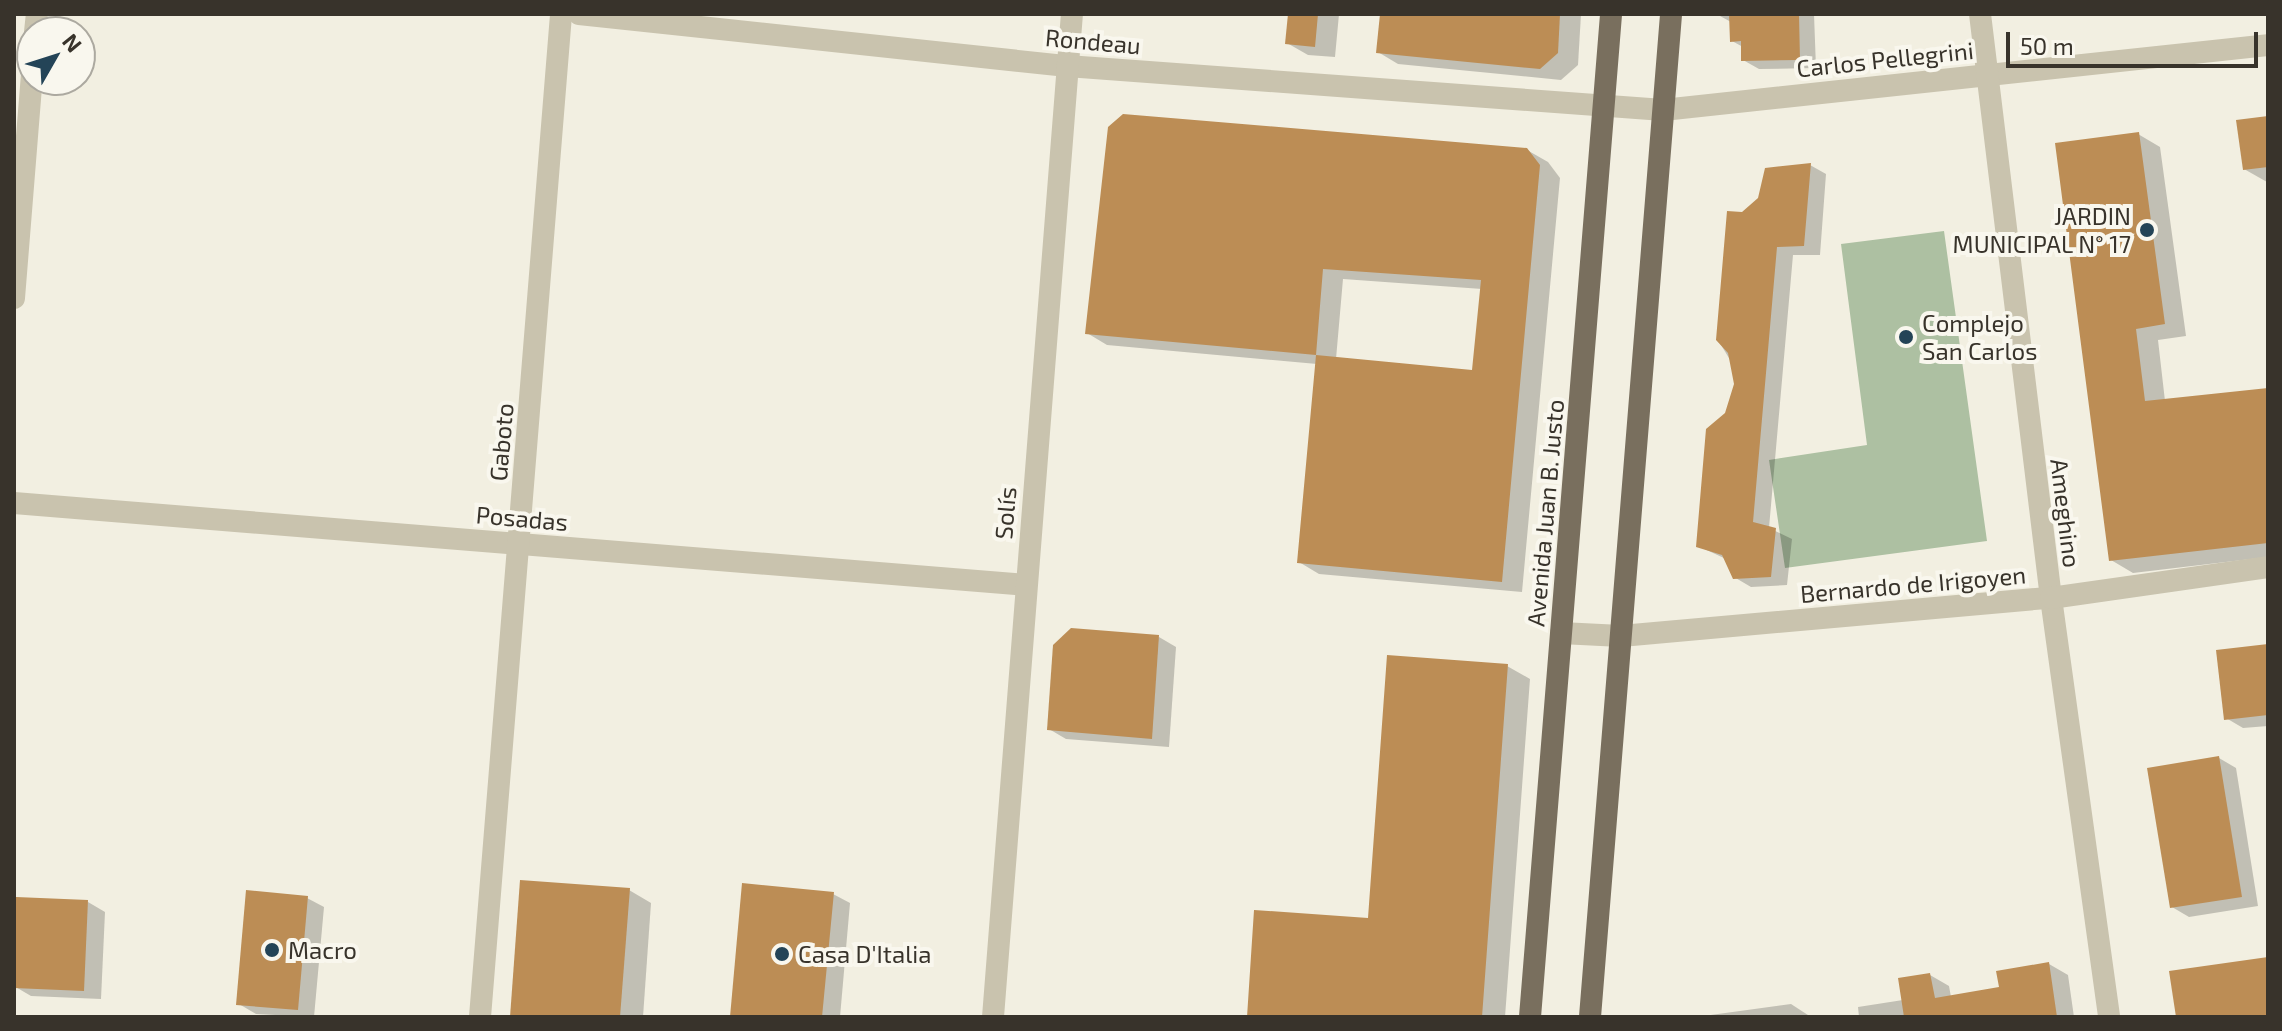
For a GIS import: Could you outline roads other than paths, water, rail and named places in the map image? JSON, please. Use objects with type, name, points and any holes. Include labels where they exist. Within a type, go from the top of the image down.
[{"type":"main road","name":"Avenida Juan B. Justo","points":[[1530,1017],[1611,14]]},
{"type":"main road","points":[[1590,1017],[1671,14]]},
{"type":"street","name":"Gaboto","points":[[480,1017],[561,14]]},
{"type":"street","name":"Rondeau","points":[[579,14],[1067,66],[1604,107]]},
{"type":"street","name":"Solís","points":[[993,1017],[1072,14]]},
{"type":"street","name":"Ameghino","points":[[1980,14],[2051,598],[2109,1017]]},
{"type":"street","name":"Carlos Pellegrini","points":[[1604,107],[1663,110],[2268,45]]},
{"type":"street","points":[[14,298],[30,96]]},
{"type":"street","name":"Posadas","points":[[14,503],[1026,585]]},
{"type":"street","name":"Bernardo de Irigoyen","points":[[1561,633],[1621,636],[2051,598],[2268,567]]},
{"type":"place","name":"JARDIN MUNICIPAL N° 17","points":[[2147,230]]},
{"type":"place","name":"Complejo San Carlos","points":[[1906,337]]},
{"type":"place","name":"Macro","points":[[272,950]]},
{"type":"place","name":"Casa D'Italia","points":[[782,954]]}]
